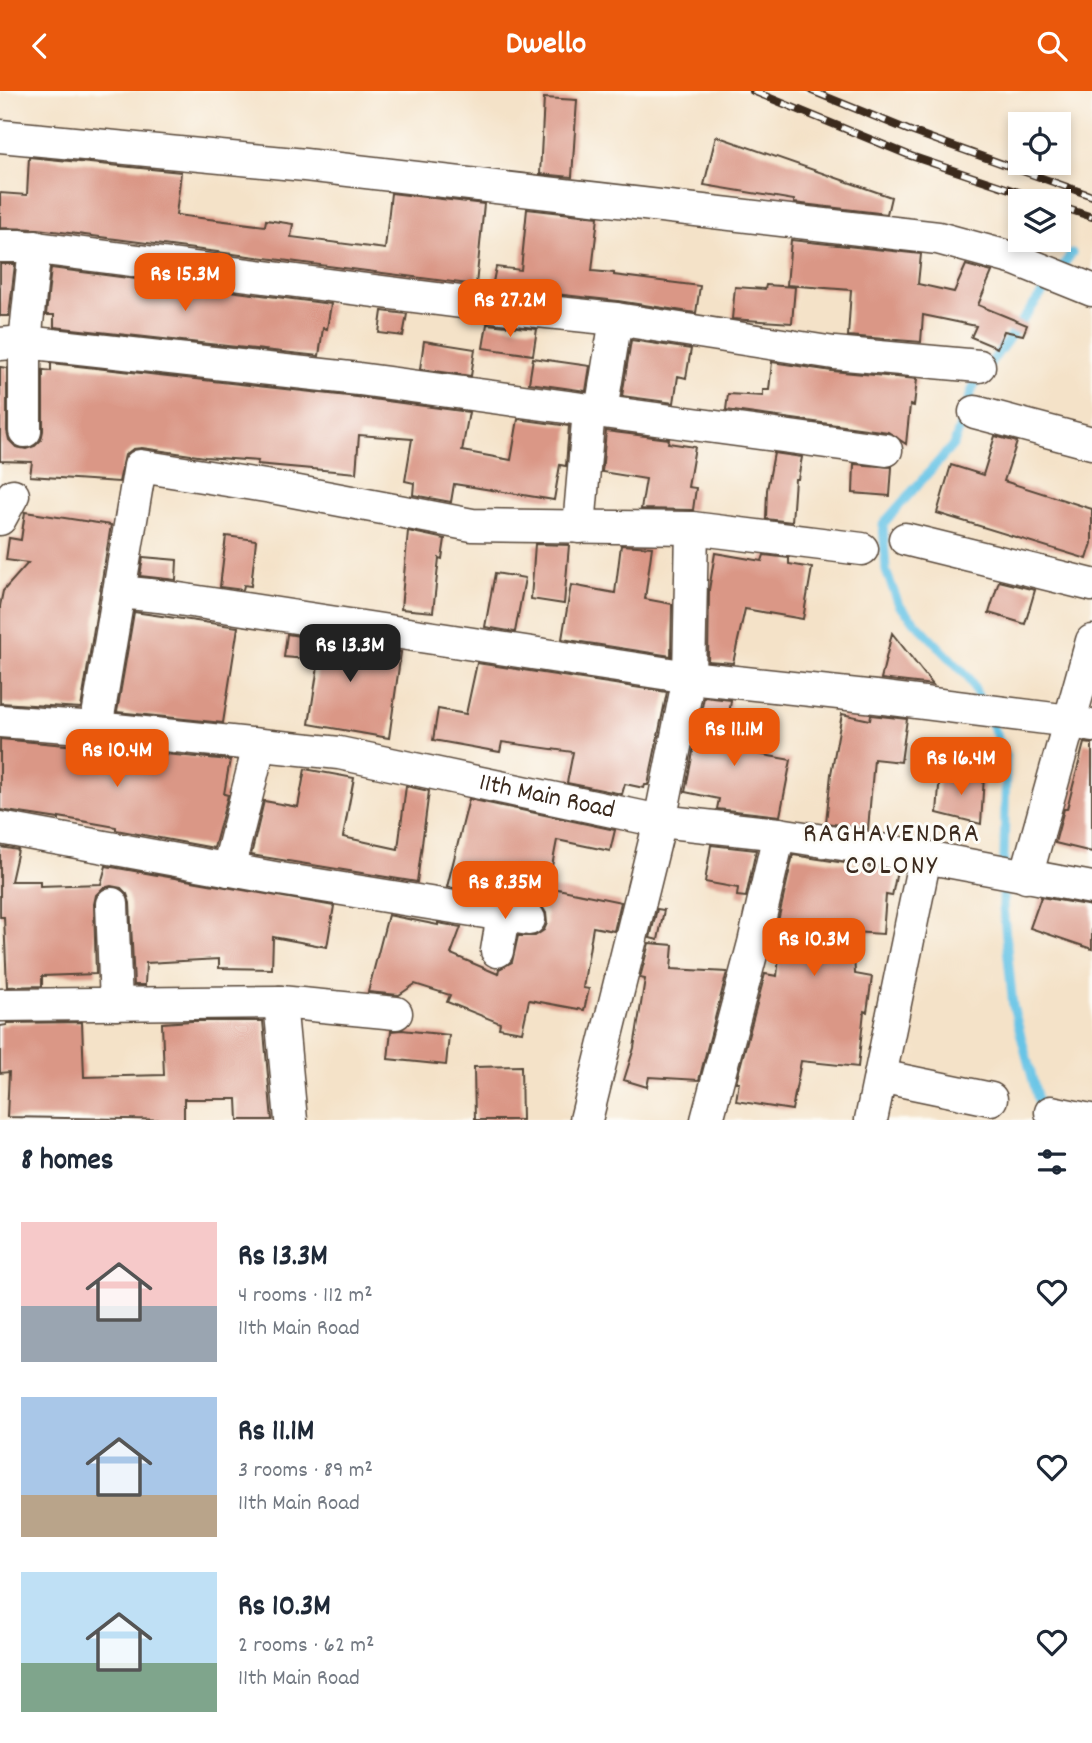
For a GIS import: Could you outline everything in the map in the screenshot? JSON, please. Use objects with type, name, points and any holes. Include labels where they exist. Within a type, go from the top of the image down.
[{"type":"street","points":[[0,136],[318,167],[938,238],[1015,260],[1092,290]]},
{"type":"street","points":[[0,246],[34,247],[617,319],[834,353],[979,366]]},
{"type":"street","points":[[25,431],[13,343],[34,247]]},
{"type":"street","points":[[579,527],[595,410],[617,319]]},
{"type":"street","points":[[13,343],[359,379],[886,450]]},
{"type":"street","points":[[975,412],[1092,443]]},
{"type":"street","points":[[96,728],[140,466],[272,487],[472,525],[692,528],[862,549]]},
{"type":"street","points":[[586,1120],[660,821],[689,677],[692,528]]},
{"type":"street","points":[[905,539],[1092,585]]},
{"type":"street","points":[[120,592],[689,677],[1081,723]]},
{"type":"street","points":[[1026,877],[1081,723],[1092,641]]},
{"type":"street","name":"11th Main Road","points":[[0,721],[339,753],[660,821],[779,834],[925,857],[1092,888]]},
{"type":"street","points":[[228,870],[259,745]]},
{"type":"street","points":[[0,828],[228,870],[516,917],[497,951]]},
{"type":"street","points":[[707,1120],[754,943],[779,834]]},
{"type":"street","points":[[872,1120],[925,857]]},
{"type":"street","points":[[111,904],[116,1004]]},
{"type":"street","points":[[280,1002],[291,1120]]},
{"type":"street","points":[[0,1005],[280,1002],[396,1013]]},
{"type":"street","points":[[880,1076],[991,1099]]},
{"type":"street","points":[[1051,1112],[1090,1120]]},
{"type":"building","points":[[544,98],[577,100],[572,177],[540,174]]},
{"type":"building","points":[[716,136],[891,197],[887,214],[794,203],[794,200],[704,185]]},
{"type":"building","points":[[29,157],[181,172],[176,215],[265,226],[266,220],[293,224],[291,237],[385,249],[391,193],[484,204],[476,285],[38,229],[0,228],[0,193],[27,195]]},
{"type":"building","points":[[527,209],[598,217],[592,271],[700,286],[696,313],[492,287],[496,267],[521,270]]},
{"type":"building","points":[[791,240],[921,254],[918,284],[954,292],[966,265],[992,272],[978,305],[1027,325],[1023,335],[1004,331],[997,348],[971,337],[976,326],[923,315],[921,342],[848,336],[851,290],[787,285]]},
{"type":"building","points":[[0,264],[15,264],[9,316],[0,316]]},
{"type":"building","points":[[51,268],[331,304],[327,329],[323,328],[319,356],[54,327],[54,315],[46,315]]},
{"type":"building","points":[[766,285],[795,287],[792,323],[732,319],[735,287],[765,289]]},
{"type":"building","points":[[382,311],[407,314],[403,336],[379,333]]},
{"type":"building","points":[[487,324],[537,329],[533,355],[483,348]]},
{"type":"building","points":[[631,340],[691,349],[686,378],[678,376],[674,403],[622,396]]},
{"type":"building","points":[[424,341],[475,349],[471,376],[420,369]]},
{"type":"building","points":[[533,358],[590,366],[586,391],[529,383]]},
{"type":"building","points":[[772,362],[917,379],[914,406],[910,405],[906,444],[888,432],[726,410],[728,394],[763,396],[763,390],[769,390]]},
{"type":"building","points":[[51,363],[469,412],[462,451],[511,460],[518,419],[569,426],[566,466],[560,465],[554,500],[454,484],[451,502],[413,495],[414,483],[405,481],[412,439],[359,435],[356,473],[257,464],[258,461],[142,448],[133,449],[125,455],[119,482],[30,476],[32,462],[0,461],[0,367],[7,368],[9,440],[16,447],[26,449],[41,440],[43,370],[51,371]]},
{"type":"building","points":[[606,431],[669,439],[668,443],[695,447],[688,487],[696,488],[693,510],[641,509],[646,479],[602,472]]},
{"type":"building","points":[[995,436],[1017,442],[1004,481],[1092,509],[1092,543],[1087,559],[937,513],[951,465],[983,475]]},
{"type":"building","points":[[774,453],[802,457],[798,479],[795,479],[792,522],[766,519],[767,490]]},
{"type":"building","points":[[854,464],[892,467],[890,496],[853,493]]},
{"type":"building","points":[[25,512],[111,525],[81,708],[0,703],[0,606],[3,591],[28,563],[6,560],[9,538],[21,540]]},
{"type":"building","points":[[408,531],[445,539],[442,559],[439,558],[433,612],[401,609]]},
{"type":"building","points":[[226,536],[256,540],[251,586],[244,585],[243,590],[220,587]]},
{"type":"building","points":[[535,544],[569,545],[564,604],[531,599]]},
{"type":"building","points":[[621,545],[652,547],[645,599],[672,604],[671,656],[562,639],[571,585],[615,593]]},
{"type":"building","points":[[715,553],[762,561],[764,555],[789,558],[789,564],[812,568],[803,619],[745,609],[733,663],[708,661],[709,590]]},
{"type":"building","points":[[143,557],[177,560],[176,580],[140,576]]},
{"type":"building","points":[[495,573],[525,578],[515,632],[485,627]]},
{"type":"building","points":[[999,581],[1035,590],[1025,624],[989,613]]},
{"type":"building","points":[[134,612],[238,627],[223,723],[117,712]]},
{"type":"building","points":[[892,633],[933,685],[881,679]]},
{"type":"building","points":[[287,634],[401,652],[389,738],[309,724],[319,660],[284,657]]},
{"type":"building","points":[[477,663],[667,692],[648,785],[644,788],[625,784],[622,794],[567,783],[573,752],[502,742],[500,752],[433,740],[438,709],[466,714]]},
{"type":"building","points":[[704,697],[731,700],[725,748],[791,760],[780,816],[717,809],[719,799],[685,792]]},
{"type":"building","points":[[842,714],[870,720],[871,715],[907,719],[901,762],[874,759],[868,829],[826,823],[831,774]]},
{"type":"building","points":[[0,739],[230,760],[224,794],[228,795],[214,848],[116,830],[116,827],[0,810]]},
{"type":"building","points":[[1084,743],[1092,744],[1092,852],[1055,843]]},
{"type":"building","points":[[305,769],[354,778],[343,837],[398,849],[406,786],[429,791],[417,882],[251,855],[264,801],[298,807]]},
{"type":"building","points":[[940,773],[984,776],[981,824],[937,813]]},
{"type":"building","points":[[469,799],[615,830],[610,851],[557,840],[548,887],[621,902],[614,931],[593,927],[583,988],[589,989],[584,1010],[529,1000],[522,1032],[499,1028],[500,1023],[447,1002],[450,995],[415,984],[399,995],[368,992],[388,915],[461,927],[451,954],[498,974],[499,969],[512,962],[518,936],[535,936],[544,930],[547,923],[546,913],[541,905],[533,901],[447,887]]},
{"type":"building","points":[[711,845],[756,850],[746,897],[737,896],[738,888],[705,882]]},
{"type":"building","points":[[0,847],[18,850],[11,881],[40,881],[40,886],[101,884],[106,866],[334,906],[327,947],[273,937],[272,969],[219,968],[219,959],[146,963],[145,985],[134,985],[130,903],[121,888],[111,886],[103,888],[96,895],[94,904],[96,974],[42,976],[42,986],[7,987],[4,917],[0,917]]},
{"type":"building","points":[[793,855],[897,871],[892,896],[886,895],[883,934],[853,932],[855,974],[872,977],[867,1012],[864,1011],[858,1067],[801,1061],[792,1110],[736,1101],[739,1082],[736,1082],[765,974],[777,976],[783,922],[778,921]]},
{"type":"building","points":[[1041,897],[1092,906],[1092,949],[1030,928]]},
{"type":"building","points":[[657,909],[664,910],[658,940],[650,938]]},
{"type":"building","points":[[649,943],[673,945],[671,969],[727,972],[699,1080],[649,1077],[647,1087],[624,1080],[634,1048],[645,979],[640,978]]},
{"type":"building","points":[[263,1021],[272,1120],[238,1120],[237,1099],[184,1099],[184,1120],[7,1117],[9,1072],[0,1073],[0,1026],[7,1023],[82,1022],[84,1077],[164,1075],[162,1023]]},
{"type":"building","points":[[391,1031],[449,1035],[446,1065],[388,1059]]},
{"type":"building","points":[[521,1066],[522,1120],[475,1120],[474,1067]]},
{"type":"waterway","points":[[982,704],[969,678],[899,605],[886,571],[883,524],[954,444],[973,387],[1072,253]]},
{"type":"waterway","points":[[988,717],[1006,756],[1003,907],[1013,1006],[1041,1111]]},
{"type":"railway","points":[[753,91],[911,156],[1009,189]]},
{"type":"railway","points":[[812,91],[908,130],[1092,196]]},
{"type":"railway","points":[[1071,210],[1092,217]]},
{"type":"district","name":"RAGHAVENDRA COLONY","points":[[892,852]]}]
